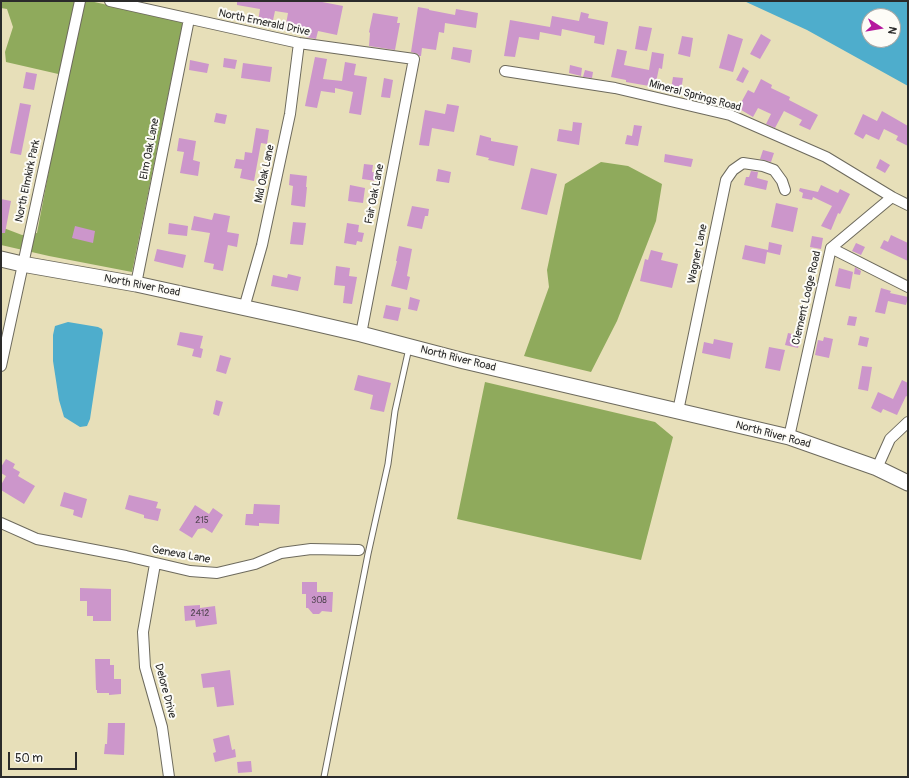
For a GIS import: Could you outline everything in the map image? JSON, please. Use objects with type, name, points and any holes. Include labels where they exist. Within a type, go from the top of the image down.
[{"type":"street","name":"North Elmkirk Park","points":[[1,366],[80,1]]},
{"type":"street","name":"North Emerald Drive","points":[[110,1],[300,44],[414,59]]},
{"type":"street","name":"Elm Oak Lane","points":[[136,284],[189,19]]},
{"type":"street","name":"Mid Oak Lane","points":[[244,308],[262,245],[289,122],[300,44]]},
{"type":"street","name":"Fair Oak Lane","points":[[361,334],[414,59]]},
{"type":"street","name":"Mineral Springs Road","points":[[505,71],[615,88],[730,116],[826,157],[908,205]]},
{"type":"street","name":"Wagner Lane","points":[[678,411],[726,180],[733,170],[743,163],[763,166],[774,170],[782,181],[785,190]]},
{"type":"street","points":[[831,248],[892,197]]},
{"type":"street","name":"Clement Lodge Road","points":[[789,437],[831,248],[908,287]]},
{"type":"street","name":"North River Road","points":[[1,259],[136,284],[361,334],[409,347],[789,437],[877,468],[908,483]]},
{"type":"street","points":[[877,468],[890,439],[908,422]]},
{"type":"street","name":"Geneva Lane","points":[[1,523],[38,538],[190,571],[217,573],[255,564],[281,553],[311,549],[359,550]]},
{"type":"street","name":"Delore Drive","points":[[155,564],[142,632],[145,668],[162,727],[169,777]]},
{"type":"lane","points":[[324,777],[368,554],[388,464],[395,411],[409,347]]},
{"type":"green space","points":[[1,1],[90,1],[183,22],[132,272],[1,245],[1,227],[22,235],[37,233],[67,76],[6,62],[5,52],[13,27],[7,9],[1,8]]},
{"type":"green space","points":[[601,162],[628,166],[662,184],[656,221],[617,321],[591,372],[524,356],[549,287],[547,270],[565,184]]},
{"type":"green space","points":[[485,382],[655,422],[673,437],[641,560],[457,519]]},
{"type":"water","points":[[744,1],[908,1],[908,86],[807,30]]},
{"type":"water","points":[[68,322],[98,327],[102,329],[103,333],[90,419],[87,426],[80,427],[64,417],[59,400],[53,361],[53,335],[55,326]]},
{"type":"building","points":[[237,1],[317,1],[343,6],[337,35],[318,31],[316,39],[306,37],[306,34],[285,30],[288,13],[275,11],[272,25],[258,22],[260,9],[237,5]]},
{"type":"building","points":[[418,7],[455,15],[456,9],[478,13],[476,28],[445,23],[444,33],[439,32],[436,50],[422,48],[421,56],[419,56],[418,54],[411,52]]},
{"type":"building","points":[[581,12],[589,14],[588,18],[608,22],[604,45],[594,43],[595,36],[562,29],[561,36],[540,32],[539,40],[519,37],[515,57],[504,56],[510,20],[550,27],[552,16],[579,21]]},
{"type":"building","points":[[373,13],[398,17],[397,23],[400,23],[395,50],[369,46],[369,32]]},
{"type":"building","points":[[639,26],[652,28],[647,51],[635,49]]},
{"type":"building","points":[[728,34],[743,39],[733,72],[719,68]]},
{"type":"building","points":[[761,34],[771,40],[760,59],[750,54]]},
{"type":"building","points":[[682,36],[693,38],[690,57],[678,54]]},
{"type":"building","points":[[453,47],[472,50],[470,63],[451,59]]},
{"type":"building","points":[[617,49],[627,51],[624,65],[649,70],[652,52],[664,54],[662,69],[659,68],[655,87],[626,82],[626,80],[611,77]]},
{"type":"building","points":[[315,57],[327,59],[323,79],[342,81],[345,62],[356,64],[354,75],[367,77],[361,115],[349,113],[353,92],[335,88],[335,93],[321,91],[317,108],[305,106]]},
{"type":"building","points":[[224,58],[237,60],[235,69],[223,67]]},
{"type":"building","points":[[190,60],[209,64],[207,73],[189,70]]},
{"type":"building","points":[[243,63],[272,67],[270,82],[241,78]]},
{"type":"building","points":[[570,65],[582,68],[581,76],[569,73]]},
{"type":"building","points":[[743,67],[749,71],[743,83],[736,80]]},
{"type":"building","points":[[585,70],[593,72],[592,78],[583,77]]},
{"type":"building","points":[[26,72],[37,74],[34,90],[23,88]]},
{"type":"building","points":[[673,77],[683,78],[681,91],[671,89]]},
{"type":"building","points":[[384,78],[393,80],[390,98],[381,97]]},
{"type":"building","points":[[761,79],[772,85],[771,88],[790,97],[789,100],[818,115],[810,130],[799,125],[802,120],[784,111],[775,128],[766,124],[771,114],[758,108],[753,117],[738,108],[748,90],[754,93]]},
{"type":"building","points":[[20,103],[31,105],[21,155],[10,153]]},
{"type":"building","points":[[447,104],[459,106],[454,132],[432,128],[429,146],[419,145],[425,110],[445,114]]},
{"type":"building","points":[[882,111],[908,126],[908,146],[896,140],[898,136],[884,129],[879,140],[866,134],[863,139],[854,134],[863,114],[877,121]]},
{"type":"building","points":[[216,113],[227,115],[225,124],[214,122]]},
{"type":"building","points":[[573,122],[582,123],[579,145],[557,141],[559,129],[572,131]]},
{"type":"building","points":[[634,125],[642,126],[638,146],[625,144],[627,135],[632,136]]},
{"type":"building","points":[[256,128],[269,130],[267,144],[261,143],[254,181],[240,178],[242,169],[234,168],[236,159],[244,160],[245,152],[252,153]]},
{"type":"building","points":[[480,135],[491,138],[491,141],[518,146],[514,166],[488,160],[489,158],[476,155]]},
{"type":"building","points":[[179,138],[196,141],[193,160],[200,162],[198,176],[180,173],[184,152],[177,151]]},
{"type":"building","points":[[763,150],[774,153],[771,162],[760,159]]},
{"type":"building","points":[[665,154],[693,159],[691,167],[664,162]]},
{"type":"building","points":[[880,159],[890,165],[885,173],[876,168]]},
{"type":"building","points":[[364,164],[373,165],[372,172],[377,173],[376,181],[362,179]]},
{"type":"building","points":[[531,168],[557,174],[547,215],[521,209]]},
{"type":"building","points":[[438,169],[451,172],[449,183],[436,181]]},
{"type":"building","points":[[751,171],[758,172],[757,178],[768,181],[766,190],[744,185],[746,177],[749,177]]},
{"type":"building","points":[[290,174],[307,176],[305,207],[291,205],[293,186],[289,185]]},
{"type":"building","points":[[350,185],[365,188],[363,203],[348,201]]},
{"type":"building","points":[[821,185],[838,193],[840,189],[850,194],[840,214],[838,213],[831,230],[821,226],[832,206],[813,197],[812,200],[802,198],[803,193],[799,191],[800,188],[818,192]]},
{"type":"building","points":[[1,199],[11,201],[5,233],[1,233]]},
{"type":"building","points":[[776,203],[798,208],[793,232],[771,227]]},
{"type":"building","points":[[412,206],[429,209],[428,216],[425,216],[422,229],[407,226]]},
{"type":"building","points":[[214,213],[230,216],[227,232],[239,234],[237,247],[228,245],[223,271],[213,269],[214,264],[204,262],[210,233],[191,230],[194,216],[212,220]]},
{"type":"building","points":[[293,222],[306,223],[303,245],[290,244]]},
{"type":"building","points":[[169,223],[188,226],[187,236],[168,234]]},
{"type":"building","points":[[347,223],[359,225],[358,232],[364,233],[362,242],[357,241],[356,245],[344,243]]},
{"type":"building","points":[[75,226],[95,231],[93,243],[72,238]]},
{"type":"building","points":[[891,235],[908,243],[908,261],[880,248],[884,240],[888,242]]},
{"type":"building","points":[[812,236],[823,238],[821,249],[810,247]]},
{"type":"building","points":[[769,242],[782,245],[780,255],[767,252],[765,264],[742,259],[745,245],[768,250]]},
{"type":"building","points":[[856,243],[865,247],[861,255],[852,251]]},
{"type":"building","points":[[399,246],[412,249],[407,276],[410,277],[407,290],[391,286]]},
{"type":"building","points":[[157,249],[186,255],[183,268],[154,261]]},
{"type":"building","points":[[651,250],[663,253],[661,260],[678,264],[672,288],[640,281],[645,259],[648,260]]},
{"type":"building","points":[[336,266],[350,268],[349,276],[357,277],[352,304],[343,303],[345,286],[334,285]]},
{"type":"building","points":[[855,267],[861,271],[860,275],[854,274]]},
{"type":"building","points":[[839,268],[853,272],[850,289],[835,286]]},
{"type":"building","points":[[288,274],[301,277],[298,291],[271,286],[273,275],[287,278]]},
{"type":"building","points":[[881,288],[891,291],[890,293],[908,297],[906,305],[888,301],[885,314],[875,312]]},
{"type":"building","points":[[410,297],[420,300],[417,311],[408,309]]},
{"type":"building","points":[[386,305],[401,308],[398,321],[383,318]]},
{"type":"building","points":[[849,316],[857,317],[855,326],[847,325]]},
{"type":"building","points":[[180,332],[203,336],[200,348],[203,349],[201,358],[192,356],[194,349],[177,345]]},
{"type":"building","points":[[788,333],[801,336],[798,348],[785,345]]},
{"type":"building","points":[[860,336],[869,338],[867,347],[858,345]]},
{"type":"building","points":[[824,337],[833,339],[829,358],[815,355],[818,340],[823,341]]},
{"type":"building","points":[[714,339],[733,343],[730,359],[702,353],[704,342],[713,344]]},
{"type":"building","points":[[769,347],[785,350],[780,371],[765,368]]},
{"type":"building","points":[[220,355],[231,358],[226,374],[216,371]]},
{"type":"building","points":[[862,366],[872,367],[868,391],[858,389]]},
{"type":"building","points":[[358,375],[391,383],[384,412],[370,409],[373,395],[354,390]]},
{"type":"building","points":[[902,380],[908,383],[908,397],[906,396],[897,415],[883,409],[881,413],[871,408],[878,392],[893,399]]},
{"type":"building","points":[[216,400],[223,402],[219,416],[213,414]]},
{"type":"building","points":[[6,459],[15,464],[13,468],[20,472],[18,476],[35,486],[24,504],[1,490],[1,485],[6,476],[1,473],[1,467]]},
{"type":"building","points":[[64,492],[87,499],[82,518],[73,515],[74,510],[60,506]]},
{"type":"building","points":[[129,495],[158,502],[156,508],[161,509],[158,521],[144,518],[144,515],[125,509]]},
{"type":"building","points":[[254,504],[280,505],[279,524],[259,523],[259,526],[245,525],[246,514],[253,514]]},
{"type":"building","points":[[195,505],[209,514],[213,508],[223,515],[212,533],[204,528],[198,529],[192,538],[179,530]]},
{"type":"building","points":[[302,582],[317,582],[317,592],[333,592],[332,612],[322,611],[319,614],[313,614],[308,608],[306,608],[306,594],[302,594]]},
{"type":"building","points":[[80,588],[111,589],[111,621],[93,621],[93,616],[87,616],[87,601],[80,601]]},
{"type":"building","points":[[200,605],[200,608],[215,606],[217,624],[196,627],[195,620],[185,621],[184,606]]},
{"type":"building","points":[[95,659],[110,659],[110,665],[114,665],[114,679],[121,679],[121,694],[109,695],[109,693],[97,693]]},
{"type":"building","points":[[230,670],[234,705],[217,707],[214,687],[203,688],[201,674]]},
{"type":"building","points":[[108,723],[125,723],[124,755],[104,754],[105,744],[107,744]]},
{"type":"building","points":[[229,735],[232,750],[235,749],[236,757],[215,762],[213,753],[216,752],[213,739]]},
{"type":"building","points":[[251,761],[252,772],[238,773],[237,762]]}]
